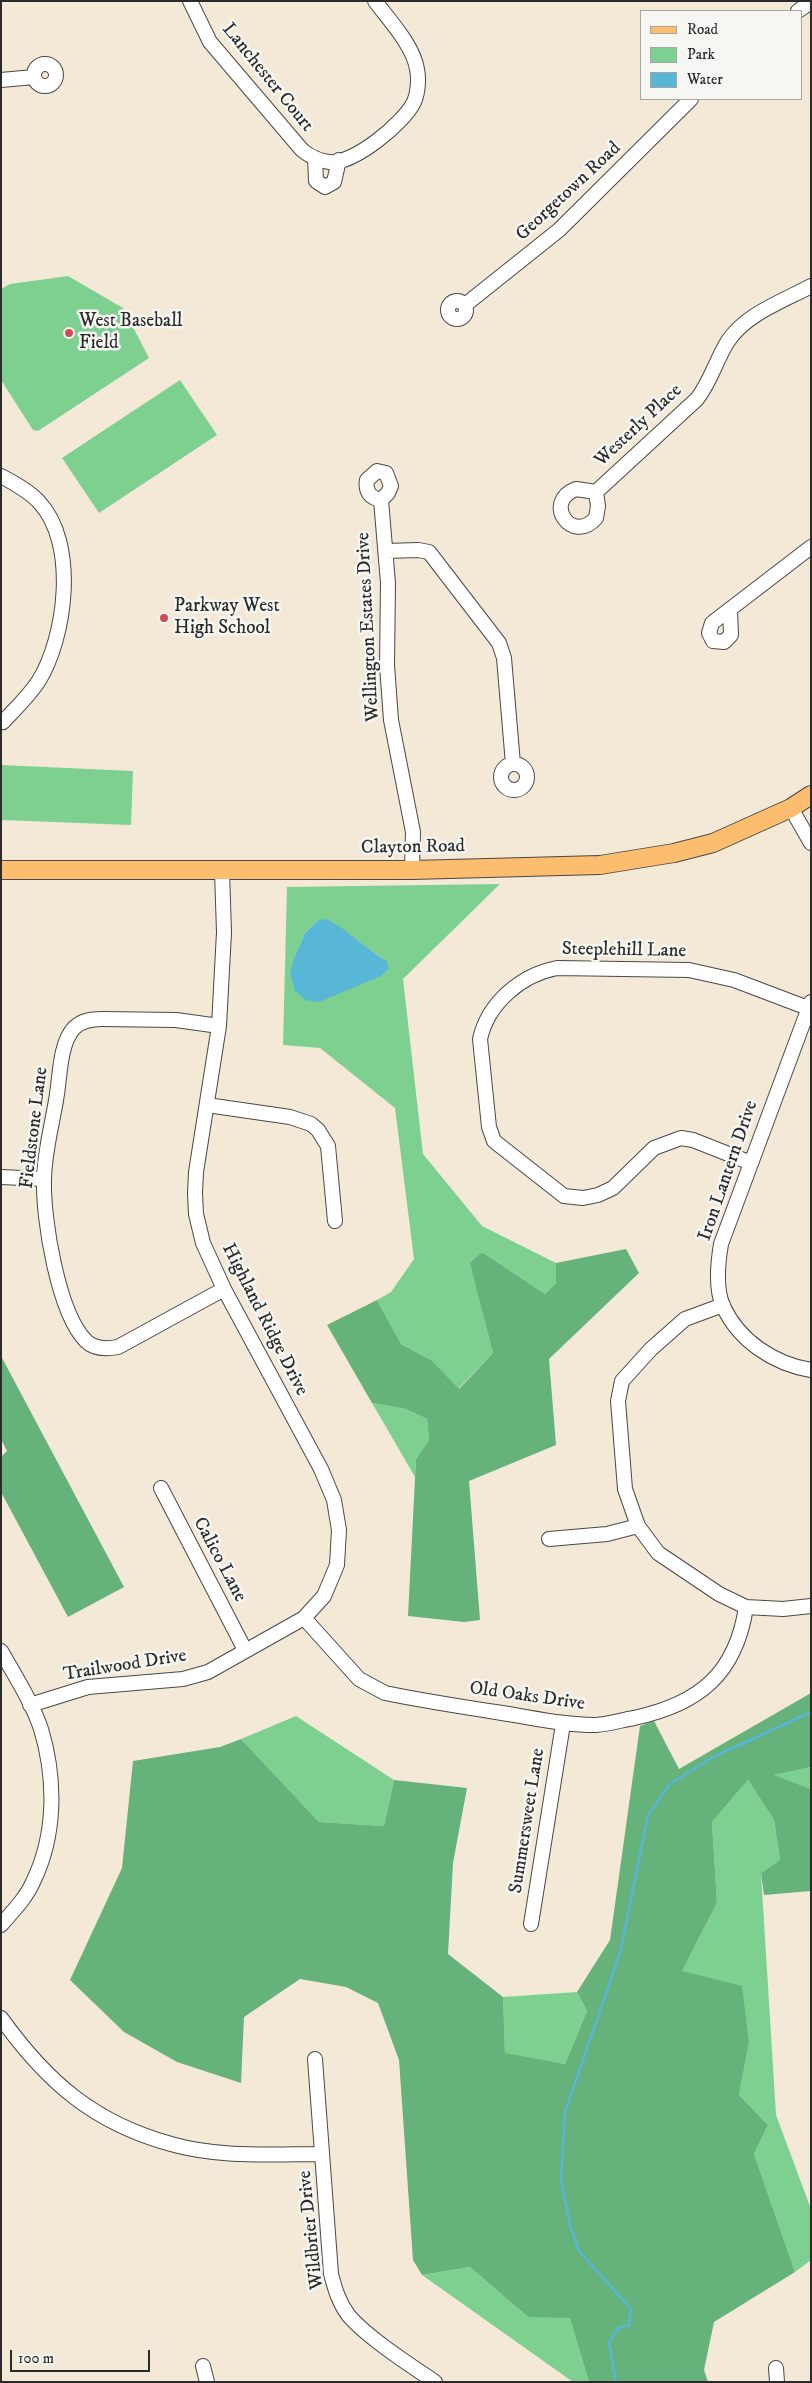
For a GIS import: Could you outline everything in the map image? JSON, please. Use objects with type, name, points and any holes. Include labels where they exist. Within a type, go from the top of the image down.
[{"type":"main road","name":"Clayton Road","points":[[2,870],[412,870],[600,865],[635,861],[712,843],[791,808],[811,795]]},
{"type":"street","name":"Lanchester Court","points":[[190,1],[210,42],[302,150],[315,158],[335,162]]},
{"type":"street","points":[[315,158],[316,181],[324,187],[334,182],[335,162],[358,153],[385,135],[404,117],[414,102],[417,68],[414,60],[407,46],[375,1]]},
{"type":"street","points":[[799,10],[811,2]]},
{"type":"street","points":[[1,80],[34,76]]},
{"type":"street","name":"Georgetown Road","points":[[465,305],[559,230],[691,100]]},
{"type":"street","name":"Westerly Place","points":[[596,492],[697,399],[709,382],[729,340],[741,326],[755,316],[811,286]]},
{"type":"street","points":[[1,476],[16,484],[39,502],[55,528],[61,553],[64,579],[62,611],[53,649],[38,681],[21,705],[1,722]]},
{"type":"street","name":"Wellington Estates Drive","points":[[381,500],[388,583],[387,665],[391,720],[413,832],[412,870]]},
{"type":"street","points":[[730,610],[811,546]]},
{"type":"street","points":[[386,551],[418,550],[429,552],[499,644],[504,658],[513,764]]},
{"type":"street","points":[[791,808],[811,843]]},
{"type":"street","name":"Highland Ridge Drive","points":[[222,871],[224,932],[219,1026],[196,1172],[196,1214],[203,1243],[224,1289],[320,1469],[334,1500],[338,1530],[337,1565],[324,1596],[304,1618]]},
{"type":"street","name":"Steeplehill Lane","points":[[751,1163],[693,1140],[681,1138],[654,1148],[613,1188],[598,1196],[583,1198],[564,1196],[494,1141],[488,1118],[480,1040],[483,1028],[494,1007],[519,984],[544,971],[557,968],[689,970],[734,980],[810,1005]]},
{"type":"street","name":"Iron Lantern Drive","points":[[810,1005],[721,1244],[718,1266],[723,1305],[740,1329],[760,1350],[792,1367],[811,1370]]},
{"type":"street","name":"Fieldstone Lane","points":[[219,1026],[176,1020],[92,1019],[74,1028],[69,1036],[63,1058],[44,1178],[49,1244],[57,1275],[65,1300],[78,1329],[92,1345],[100,1348],[118,1347],[224,1289]]},
{"type":"street","points":[[207,1105],[290,1117],[311,1124],[318,1130],[328,1146],[335,1221]]},
{"type":"street","points":[[1,1177],[44,1178]]},
{"type":"street","points":[[723,1305],[685,1319],[646,1354],[622,1381],[618,1401],[625,1489],[638,1526],[658,1553],[719,1594],[746,1606],[783,1609],[811,1606]]},
{"type":"street","name":"Calico Lane","points":[[161,1488],[245,1650]]},
{"type":"street","points":[[549,1539],[607,1534],[638,1526]]},
{"type":"street","name":"Old Oaks Drive","points":[[304,1618],[359,1679],[385,1693],[562,1724],[599,1725],[653,1714],[697,1694],[707,1686],[728,1664],[744,1624],[746,1606]]},
{"type":"street","name":"Trailwood Drive","points":[[30,1705],[88,1687],[183,1679],[208,1672],[304,1618]]},
{"type":"street","points":[[1,1651],[40,1728],[49,1760],[52,1809],[42,1858],[33,1883],[1,1924]]},
{"type":"street","name":"Summersweet Lane","points":[[531,1924],[562,1724]]},
{"type":"street","points":[[1,2018],[46,2075],[74,2098],[102,2117],[139,2134],[172,2145],[212,2151],[322,2154]]},
{"type":"street","name":"Wildbrier Drive","points":[[315,2059],[331,2274],[336,2293],[350,2316],[382,2344],[435,2382]]},
{"type":"street","points":[[203,2366],[206,2382]]},
{"type":"green space","name":"West Baseball Field","points":[[68,276],[123,308],[149,358],[38,431],[33,430],[1,380],[1,289],[10,284]]},
{"type":"green space","points":[[180,380],[217,435],[99,513],[62,458]]},
{"type":"green space","points":[[1,765],[133,771],[131,825],[1,820]]},
{"type":"green space","points":[[500,884],[403,979],[423,1154],[482,1226],[556,1263],[556,1283],[545,1294],[482,1252],[471,1263],[493,1353],[458,1389],[431,1360],[401,1344],[377,1300],[391,1292],[414,1259],[395,1108],[320,1048],[283,1045],[287,887]],"holes":[[[319,920],[386,960],[294,958],[305,933]]]},
{"type":"green space","points":[[626,1249],[639,1273],[549,1359],[556,1445],[469,1481],[480,1620],[464,1622],[408,1616],[416,1459],[429,1440],[427,1419],[406,1409],[372,1403],[327,1325],[377,1300],[401,1344],[431,1360],[459,1389],[493,1353],[470,1263],[482,1252],[545,1294],[556,1283],[556,1263]]},
{"type":"green space","points":[[1,1356],[124,1587],[68,1617],[1,1492],[1,1457],[7,1451],[1,1439]]},
{"type":"green space","points":[[372,1403],[406,1409],[427,1419],[429,1440],[416,1459],[415,1477]]},
{"type":"green space","points":[[811,1693],[811,1767],[774,1775],[811,1789],[811,1891],[764,1895],[761,1873],[780,1860],[774,1820],[748,1780],[712,1822],[717,1903],[682,1971],[742,1986],[749,2043],[739,2095],[768,2125],[754,2154],[795,2272],[714,2322],[704,2370],[708,2382],[589,2382],[570,2318],[528,2317],[470,2267],[422,2275],[413,2260],[399,2060],[378,2003],[346,1987],[300,1979],[244,2017],[241,2083],[177,2062],[124,2032],[70,1980],[122,1868],[133,1761],[220,1747],[241,1739],[319,1822],[384,1826],[394,1780],[467,1788],[453,1863],[448,1954],[503,1997],[505,2053],[565,2064],[587,2011],[577,1992],[610,1940],[640,1726],[654,1721],[679,1769]]},
{"type":"green space","points":[[296,1716],[394,1780],[384,1826],[319,1822],[241,1739]]},
{"type":"green space","points":[[811,1767],[811,1789],[773,1775]]},
{"type":"green space","points":[[748,1780],[774,1820],[780,1860],[761,1873],[776,2115],[811,2209],[811,2260],[795,2272],[754,2154],[768,2125],[739,2095],[749,2043],[682,1971],[717,1903],[712,1822]]},
{"type":"green space","points":[[577,1992],[587,2011],[565,2064],[505,2054],[503,1997]]},
{"type":"green space","points":[[470,2267],[528,2317],[570,2317],[589,2382],[573,2382],[422,2275]]},
{"type":"water","points":[[326,919],[342,928],[386,960],[389,968],[381,976],[319,1002],[306,1000],[295,991],[290,974],[294,958],[305,933],[319,920]]},
{"type":"waterway","points":[[616,2382],[609,2342],[618,2328],[629,2325],[631,2309],[579,2251],[570,2225],[561,2179],[565,2112],[620,1953],[648,1815],[669,1785],[711,1758],[811,1712]]},
{"type":"place","name":"West Baseball Field","points":[[69,333]]},
{"type":"place","name":"Parkway West High School","points":[[164,618]]}]
